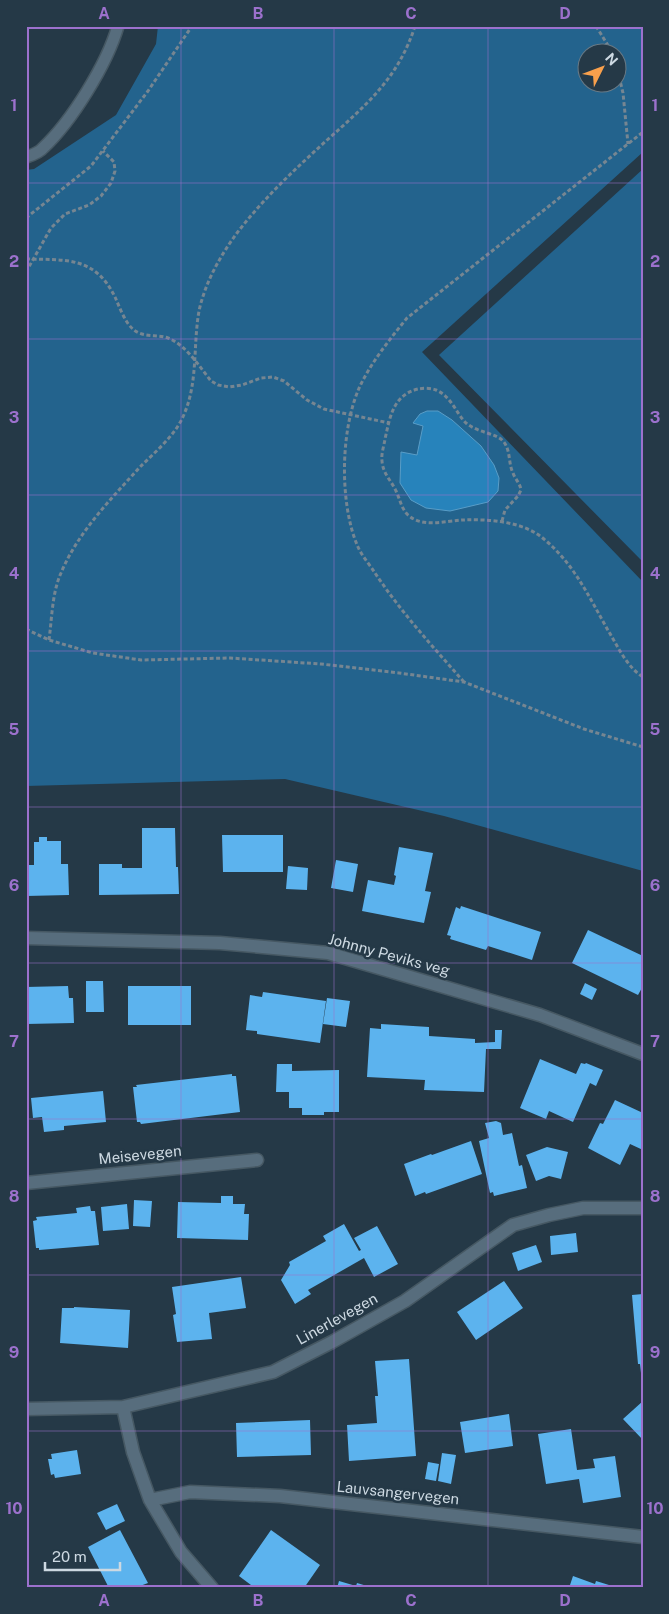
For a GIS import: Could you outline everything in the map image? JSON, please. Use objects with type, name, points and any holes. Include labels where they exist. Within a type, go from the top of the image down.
[{"type":"street","name":"Johnny Peviks veg","points":[[26,938],[220,943],[328,953],[540,1015],[643,1054]]},
{"type":"street","name":"Meisevegen","points":[[26,1183],[257,1160]]},
{"type":"street","name":"Linerlevegen","points":[[26,1409],[123,1407],[273,1372],[332,1342],[405,1301],[513,1225],[583,1208],[643,1208]]},
{"type":"street","points":[[123,1407],[133,1452],[150,1500],[181,1552],[212,1588]]},
{"type":"street","name":"Lauvsangervegen","points":[[150,1500],[190,1492],[280,1496],[643,1537]]},
{"type":"lane","points":[[26,157],[42,150],[81,101],[106,56],[118,26]]},
{"type":"path","points":[[26,218],[91,166],[148,91],[192,26]]},
{"type":"path","points":[[50,640],[55,593],[61,573],[81,537],[106,504],[174,432],[185,414],[192,390],[199,311],[208,282],[219,259],[237,233],[268,196],[374,98],[391,77],[405,54],[415,26]]},
{"type":"path","points":[[596,26],[606,42]]},
{"type":"path","points":[[622,92],[628,144]]},
{"type":"path","points":[[464,682],[390,595],[358,548],[346,506],[344,462],[350,414],[360,385],[380,351],[407,318],[643,132]]},
{"type":"path","points":[[26,272],[39,247],[56,223],[65,214],[89,205],[101,196],[111,183],[115,171],[114,162],[103,151]]},
{"type":"path","points":[[26,259],[72,261],[89,268],[110,288],[130,326],[136,332],[147,336],[166,337],[177,342],[211,381],[218,385],[229,387],[261,378],[273,377],[284,381],[307,400],[324,409],[389,423]]},
{"type":"path","points":[[502,522],[505,510],[521,490],[512,472],[508,450],[503,441],[497,436],[479,431],[466,423],[444,395],[435,390],[423,388],[412,390],[401,397],[394,404],[382,458],[384,472],[396,490],[402,506],[408,515],[426,523],[464,520],[502,522],[524,528],[543,538],[562,554],[578,576],[622,654],[638,674],[643,677]]},
{"type":"path","points":[[26,629],[50,640],[93,653],[141,660],[230,658],[320,664],[464,682],[584,729],[643,747]]},
{"type":"shaded area","points":[[158,26],[643,26],[643,152],[422,352],[643,582],[643,871],[444,816],[285,779],[26,786],[26,170],[34,169],[116,115],[156,44]]},
{"type":"shaded area","points":[[643,169],[643,562],[439,355]]},
{"type":"shaded area","points":[[427,411],[438,411],[452,420],[481,446],[494,465],[499,478],[498,491],[488,502],[450,511],[426,508],[411,500],[400,483],[401,452],[417,455],[423,426],[413,423],[420,414]]},
{"type":"building","points":[[142,828],[175,828],[179,894],[99,895],[99,864],[122,864],[122,868],[142,868]]},
{"type":"building","points":[[222,835],[283,835],[283,872],[223,872]]},
{"type":"building","points":[[39,837],[47,837],[47,841],[61,841],[61,864],[68,864],[69,895],[26,896],[26,865],[34,865],[34,842],[39,842]]},
{"type":"building","points":[[399,847],[433,853],[425,891],[431,892],[424,923],[362,911],[368,880],[394,885]]},
{"type":"building","points":[[336,860],[358,864],[353,892],[331,888]]},
{"type":"building","points":[[288,866],[308,868],[307,890],[286,889]]},
{"type":"building","points":[[461,906],[541,932],[532,960],[488,946],[486,950],[450,939],[451,936],[447,935],[456,907],[460,909]]},
{"type":"building","points":[[588,930],[643,956],[643,986],[638,995],[572,963]]},
{"type":"building","points":[[86,981],[103,981],[104,1012],[86,1012]]},
{"type":"building","points":[[585,983],[597,989],[592,1000],[580,994]]},
{"type":"building","points":[[68,986],[69,998],[73,998],[74,1023],[26,1024],[26,987]]},
{"type":"building","points":[[128,986],[191,986],[191,1025],[128,1025]]},
{"type":"building","points":[[263,992],[326,1001],[320,1043],[257,1034],[257,1031],[246,1030],[250,995],[262,997]]},
{"type":"building","points":[[327,998],[350,1001],[346,1027],[323,1024]]},
{"type":"building","points":[[381,1024],[429,1027],[429,1036],[475,1039],[475,1043],[495,1042],[495,1030],[502,1030],[501,1049],[486,1049],[484,1092],[424,1090],[425,1080],[367,1077],[370,1028],[381,1029]]},
{"type":"building","points":[[540,1059],[576,1074],[581,1063],[586,1063],[603,1070],[596,1086],[590,1083],[573,1122],[549,1111],[546,1119],[520,1108]]},
{"type":"building","points":[[277,1064],[292,1064],[292,1071],[339,1070],[339,1112],[324,1112],[324,1115],[302,1115],[302,1108],[289,1108],[289,1092],[276,1092]]},
{"type":"building","points":[[232,1074],[232,1076],[236,1076],[240,1112],[141,1124],[137,1122],[133,1087],[137,1087],[136,1085]]},
{"type":"building","points":[[103,1091],[106,1122],[64,1126],[64,1130],[44,1132],[42,1117],[33,1118],[31,1098]]},
{"type":"building","points":[[615,1100],[643,1113],[643,1150],[630,1144],[620,1165],[588,1148],[600,1123],[603,1124]]},
{"type":"building","points":[[496,1121],[501,1123],[503,1135],[512,1133],[519,1166],[522,1165],[527,1188],[494,1196],[493,1192],[490,1193],[479,1141],[489,1138],[485,1123]]},
{"type":"building","points":[[471,1141],[482,1174],[426,1194],[425,1192],[415,1196],[404,1164]]},
{"type":"building","points":[[547,1147],[568,1152],[561,1179],[549,1176],[536,1181],[526,1155]]},
{"type":"building","points":[[221,1196],[233,1196],[233,1204],[245,1204],[244,1214],[249,1214],[248,1240],[177,1238],[178,1202],[221,1203]]},
{"type":"building","points":[[134,1200],[152,1201],[150,1227],[133,1226]]},
{"type":"building","points":[[127,1204],[129,1229],[103,1231],[101,1207]]},
{"type":"building","points":[[90,1206],[91,1211],[95,1211],[99,1245],[39,1250],[39,1248],[36,1248],[33,1221],[37,1220],[36,1217],[77,1213],[76,1208]]},
{"type":"building","points":[[344,1224],[359,1251],[361,1250],[354,1238],[377,1226],[398,1264],[374,1277],[364,1258],[308,1290],[311,1294],[295,1304],[281,1280],[290,1265],[289,1262],[326,1241],[323,1236]]},
{"type":"building","points":[[576,1233],[578,1252],[551,1255],[550,1236]]},
{"type":"building","points":[[536,1245],[542,1262],[518,1271],[512,1253]]},
{"type":"building","points":[[241,1277],[246,1308],[209,1313],[212,1339],[177,1342],[173,1315],[176,1314],[172,1287]]},
{"type":"building","points":[[504,1281],[523,1308],[476,1340],[457,1312]]},
{"type":"building","points":[[643,1294],[643,1373],[641,1373],[640,1364],[638,1364],[632,1295]]},
{"type":"building","points":[[62,1308],[130,1310],[128,1348],[60,1343]]},
{"type":"building","points":[[409,1359],[416,1456],[349,1461],[347,1425],[377,1423],[375,1396],[378,1396],[375,1361]]},
{"type":"building","points":[[643,1401],[643,1440],[623,1419]]},
{"type":"building","points":[[509,1414],[513,1446],[465,1453],[460,1422]]},
{"type":"building","points":[[310,1420],[311,1455],[237,1457],[236,1423]]},
{"type":"building","points":[[571,1429],[577,1470],[595,1468],[593,1459],[615,1456],[621,1497],[583,1503],[579,1479],[546,1484],[538,1434]]},
{"type":"building","points":[[77,1450],[81,1474],[55,1478],[54,1474],[51,1475],[48,1459],[52,1459],[51,1454]]},
{"type":"building","points":[[442,1453],[456,1455],[451,1484],[438,1481]]},
{"type":"building","points":[[428,1462],[439,1464],[436,1481],[425,1479]]},
{"type":"building","points":[[117,1504],[125,1521],[106,1530],[97,1513]]},
{"type":"building","points":[[120,1530],[148,1583],[140,1586],[141,1588],[109,1588],[88,1547]]},
{"type":"building","points":[[271,1530],[320,1565],[304,1588],[255,1588],[239,1576]]},
{"type":"building","points":[[573,1576],[595,1584],[596,1581],[609,1585],[607,1588],[569,1588]]},
{"type":"building","points":[[339,1581],[356,1586],[357,1583],[367,1586],[367,1588],[337,1588]]}]
